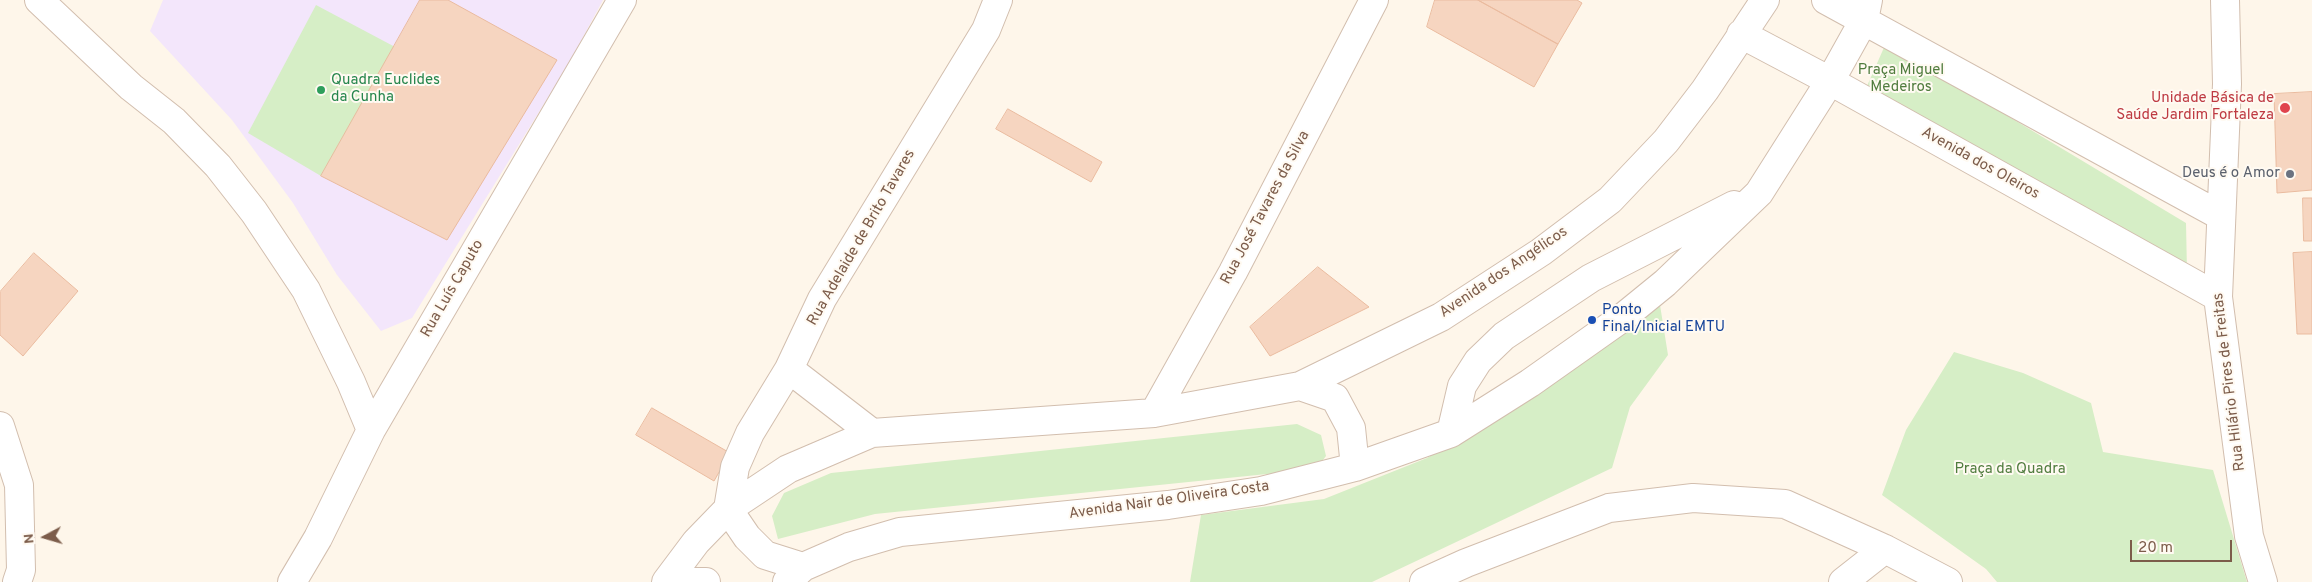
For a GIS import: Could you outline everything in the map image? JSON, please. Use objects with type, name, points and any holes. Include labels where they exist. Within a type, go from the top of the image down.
[{"type":"street","points":[[39,0],[131,87],[174,121],[218,166],[254,212],[306,290],[351,382],[371,430]]},
{"type":"street","name":"Rua Luís Caputo","points":[[292,582],[318,538],[371,430],[622,0]]},
{"type":"street","name":"Rua Adelaide de Brito Tavares","points":[[728,509],[735,467],[750,434],[789,368],[822,300],[986,30],[998,0]]},
{"type":"street","name":"Rua José Tavares da Silva","points":[[1154,413],[1233,272],[1374,0]]},
{"type":"street","name":"Avenida dos Angélicos","points":[[1154,413],[1300,386],[1441,317],[1541,252],[1610,200],[1666,141],[1705,90],[1764,0]]},
{"type":"street","points":[[1826,0],[1866,10],[2221,216]]},
{"type":"street","name":"Rua Hilário Pires de Freitas","points":[[2225,0],[2226,84],[2218,296],[2249,536],[2263,582]]},
{"type":"street","name":"Avenida Nair de Oliveira Costa","points":[[795,574],[849,548],[900,532],[1168,505],[1261,491],[1355,466],[1451,433],[1530,382],[1622,318],[1665,283],[1759,193],[1830,81],[1866,10]]},
{"type":"street","name":"Avenida dos Oleiros","points":[[1741,34],[1830,81],[2218,296]]},
{"type":"street","points":[[1451,433],[1462,386],[1478,361],[1504,336],[1591,278],[1759,193]]},
{"type":"street","points":[[789,368],[872,433]]},
{"type":"street","points":[[1300,386],[1335,398],[1351,428],[1355,466]]},
{"type":"street","points":[[666,582],[696,542],[728,509],[788,469],[872,433],[1154,413]]},
{"type":"street","points":[[0,426],[19,485],[21,570],[17,582]]},
{"type":"street","points":[[1424,582],[1466,563],[1609,508],[1693,498],[1785,504],[1885,549],[1948,582]]},
{"type":"street","points":[[728,509],[747,537],[765,555],[795,574]]},
{"type":"street","points":[[1843,582],[1885,549]]},
{"type":"street","points":[[684,582],[706,582]]},
{"type":"shaded area","points":[[163,0],[603,0],[568,65],[412,318],[381,331],[337,275],[293,203],[232,120],[150,31]]},
{"type":"green space","name":"Quadra Euclides da Cunha","points":[[316,5],[397,48],[321,176],[248,133]]},
{"type":"green space","name":"Praça Miguel Medeiros","points":[[1886,43],[2186,223],[2187,272],[1867,86]]},
{"type":"green space","points":[[1660,305],[1668,355],[1630,407],[1612,468],[1372,582],[1190,582],[1201,515],[1324,499],[1427,458],[1557,381]]},
{"type":"green space","name":"Praça da Quadra","points":[[1954,352],[2023,373],[2091,403],[2103,452],[2213,470],[2247,582],[1997,582],[1986,569],[1882,495],[1906,430]]},
{"type":"green space","points":[[1297,424],[1321,435],[1326,456],[1316,469],[875,514],[778,539],[772,516],[784,493],[831,473]]},
{"type":"building","points":[[420,0],[448,0],[557,60],[447,240],[321,176]]},
{"type":"building","points":[[1435,0],[1478,0],[1558,44],[1534,87],[1427,27]]},
{"type":"building","points":[[1478,0],[1577,0],[1582,3],[1558,44]]},
{"type":"building","points":[[2312,92],[2312,190],[2277,193],[2274,94]]},
{"type":"building","points":[[1008,109],[1102,162],[1091,182],[996,129]]},
{"type":"building","points":[[2303,198],[2312,198],[2312,241],[2304,241]]},
{"type":"building","points":[[2312,252],[2312,334],[2297,334],[2293,253]]},
{"type":"building","points":[[34,253],[78,291],[23,356],[0,335],[0,292]]},
{"type":"building","points":[[1318,267],[1369,307],[1270,356],[1250,327]]},
{"type":"building","points":[[652,408],[730,453],[714,481],[636,435]]},
{"type":"place","name":"Quadra Euclides da Cunha","points":[[321,90]]},
{"type":"place","name":"Unidade Básica de Saúde Jardim Fortaleza","points":[[2285,108]]},
{"type":"place","name":"Deus é o Amor","points":[[2290,174]]},
{"type":"place","name":"Ponto Final/Inicial EMTU","points":[[1592,320]]}]
